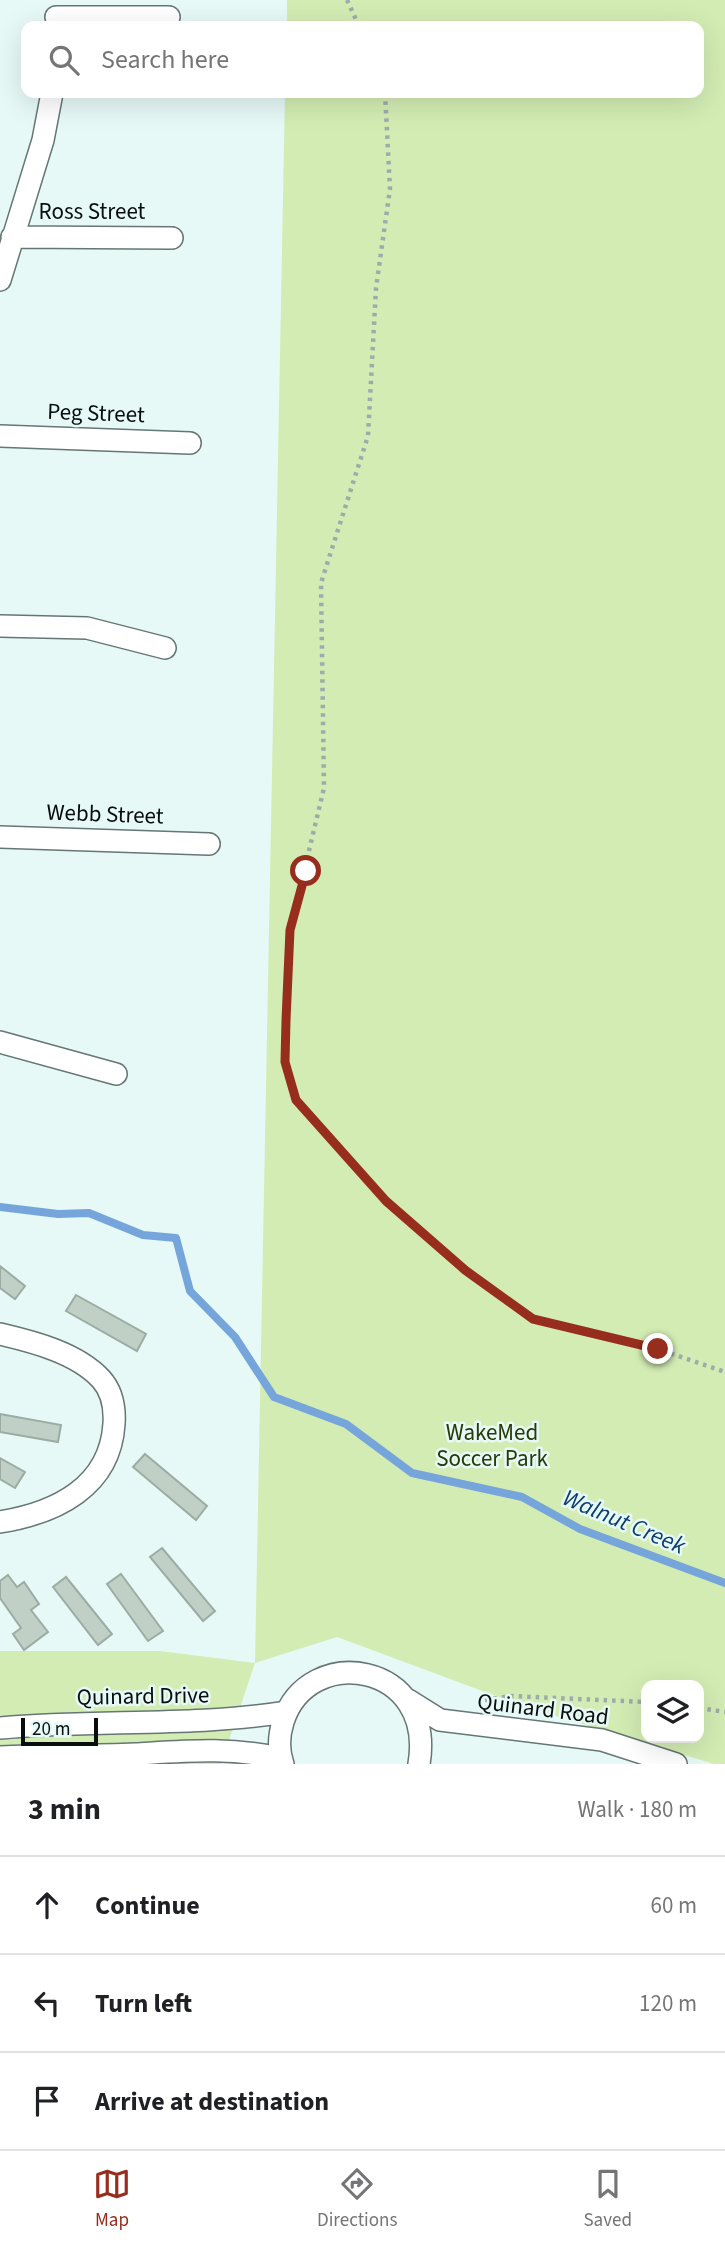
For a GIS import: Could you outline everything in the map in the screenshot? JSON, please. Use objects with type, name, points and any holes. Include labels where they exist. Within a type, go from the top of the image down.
[{"type":"street","points":[[55,14],[169,17]]},
{"type":"street","points":[[0,280],[43,140],[51,98]]},
{"type":"street","name":"Ross Street","points":[[12,237],[172,238]]},
{"type":"street","name":"Peg Street","points":[[0,436],[190,443]]},
{"type":"street","points":[[0,626],[87,628],[165,648]]},
{"type":"street","name":"Webb Street","points":[[0,837],[209,844]]},
{"type":"street","points":[[0,1042],[116,1074]]},
{"type":"street","points":[[0,1334],[57,1351],[87,1366],[103,1381],[112,1396],[114,1418],[113,1440],[93,1480],[56,1507],[0,1522]]},
{"type":"street","name":"Quinard Road","points":[[286,1712],[300,1692],[321,1679],[344,1672],[368,1674],[390,1684],[408,1700],[440,1720],[602,1740],[676,1764]]},
{"type":"street","points":[[408,1700],[419,1721],[423,1744],[419,1764]]},
{"type":"street","points":[[0,1757],[134,1754],[195,1749],[243,1750],[282,1761],[279,1735],[286,1712]]},
{"type":"street","name":"Quinard Drive","points":[[0,1728],[110,1722],[216,1722],[286,1712]]},
{"type":"path","points":[[347,0],[357,21]]},
{"type":"path","points":[[385,98],[390,189],[376,288],[368,436],[321,583],[324,788],[290,930],[285,1062],[296,1100],[386,1201],[465,1270],[533,1319],[658,1349],[725,1372]]},
{"type":"path","points":[[473,1702],[511,1696],[641,1702]]},
{"type":"path","points":[[704,1710],[725,1712]]},
{"type":"green space","name":"WakeMed Soccer Park","points":[[287,0],[725,0],[725,1764],[714,1764],[645,1743],[704,1743],[704,1680],[641,1680],[641,1742],[523,1706],[337,1637],[255,1663],[285,98],[704,98],[704,21],[287,21]]},
{"type":"green space","points":[[0,1651],[160,1651],[255,1663],[221,1764],[0,1764]]},
{"type":"building","points":[[0,1266],[25,1286],[15,1299],[0,1288]]},
{"type":"building","points":[[76,1295],[146,1334],[137,1351],[66,1311]]},
{"type":"building","points":[[0,1414],[61,1425],[58,1442],[0,1432]]},
{"type":"building","points":[[145,1454],[207,1506],[196,1520],[133,1467]]},
{"type":"building","points":[[0,1458],[25,1472],[15,1488],[0,1479]]},
{"type":"building","points":[[162,1548],[215,1611],[203,1621],[150,1557]]},
{"type":"building","points":[[121,1574],[163,1631],[148,1641],[107,1584]]},
{"type":"building","points":[[8,1575],[17,1587],[24,1582],[39,1604],[31,1610],[48,1632],[24,1650],[13,1634],[21,1628],[0,1598],[0,1581]]},
{"type":"building","points":[[66,1577],[112,1634],[98,1645],[53,1587]]},
{"type":"waterway","name":"Walnut Creek","points":[[0,1207],[58,1214],[89,1213],[143,1235],[176,1238],[190,1291],[235,1337],[274,1397],[346,1424],[412,1473],[522,1497],[580,1529],[725,1583]]},
{"type":"route","points":[[306,871],[290,930],[286,1020],[285,1062],[296,1100],[386,1201],[465,1270],[533,1319],[658,1349]]}]
